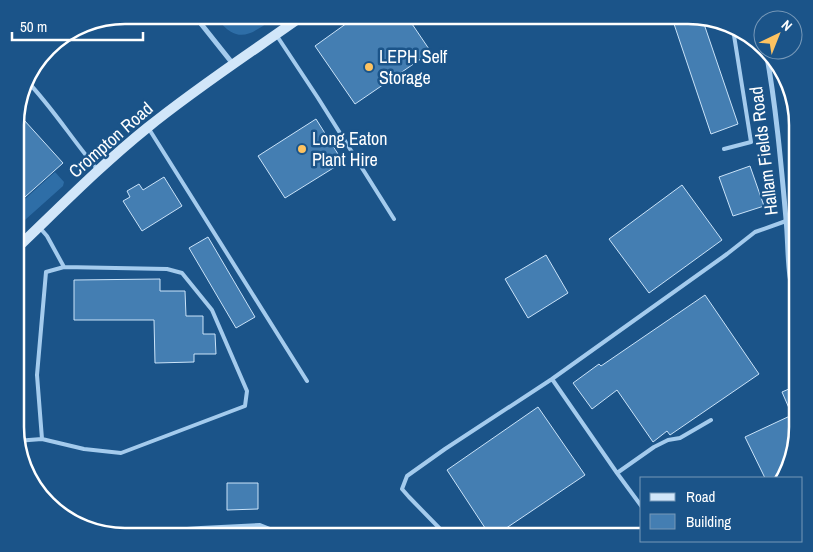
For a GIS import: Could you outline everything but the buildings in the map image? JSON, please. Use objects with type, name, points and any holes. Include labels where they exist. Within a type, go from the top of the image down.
[{"type":"street","points":[[201,24],[233,64]]},
{"type":"street","name":"Crompton Road","points":[[24,241],[148,127],[291,24]]},
{"type":"street","name":"Hallam Fields Road","points":[[768,63],[776,121],[789,254]]},
{"type":"lane","points":[[276,34],[394,219]]},
{"type":"lane","points":[[724,149],[751,142],[734,35]]},
{"type":"lane","points":[[31,86],[99,171]]},
{"type":"lane","points":[[148,127],[307,382]]},
{"type":"lane","points":[[439,528],[402,488],[407,476],[552,379],[755,232],[786,221]]},
{"type":"lane","points":[[39,227],[47,236],[64,267]]},
{"type":"lane","points":[[25,440],[42,439],[84,449],[120,453],[245,406],[247,391],[212,310],[182,273],[167,269],[64,267],[46,272],[37,375],[42,439]]},
{"type":"lane","points":[[552,379],[640,503]]},
{"type":"lane","points":[[617,473],[654,446],[668,440],[680,438],[711,420]]},
{"type":"lane","points":[[223,528],[260,526],[265,528]]},
{"type":"shaded area","points":[[222,24],[266,24],[251,32],[239,35],[225,28]]},
{"type":"shaded area","points":[[55,172],[64,182],[63,186],[24,221],[24,200]]},
{"type":"place","name":"LEPH Self Storage","points":[[369,67]]},
{"type":"place","name":"Long Eaton Plant Hire","points":[[302,149]]}]
